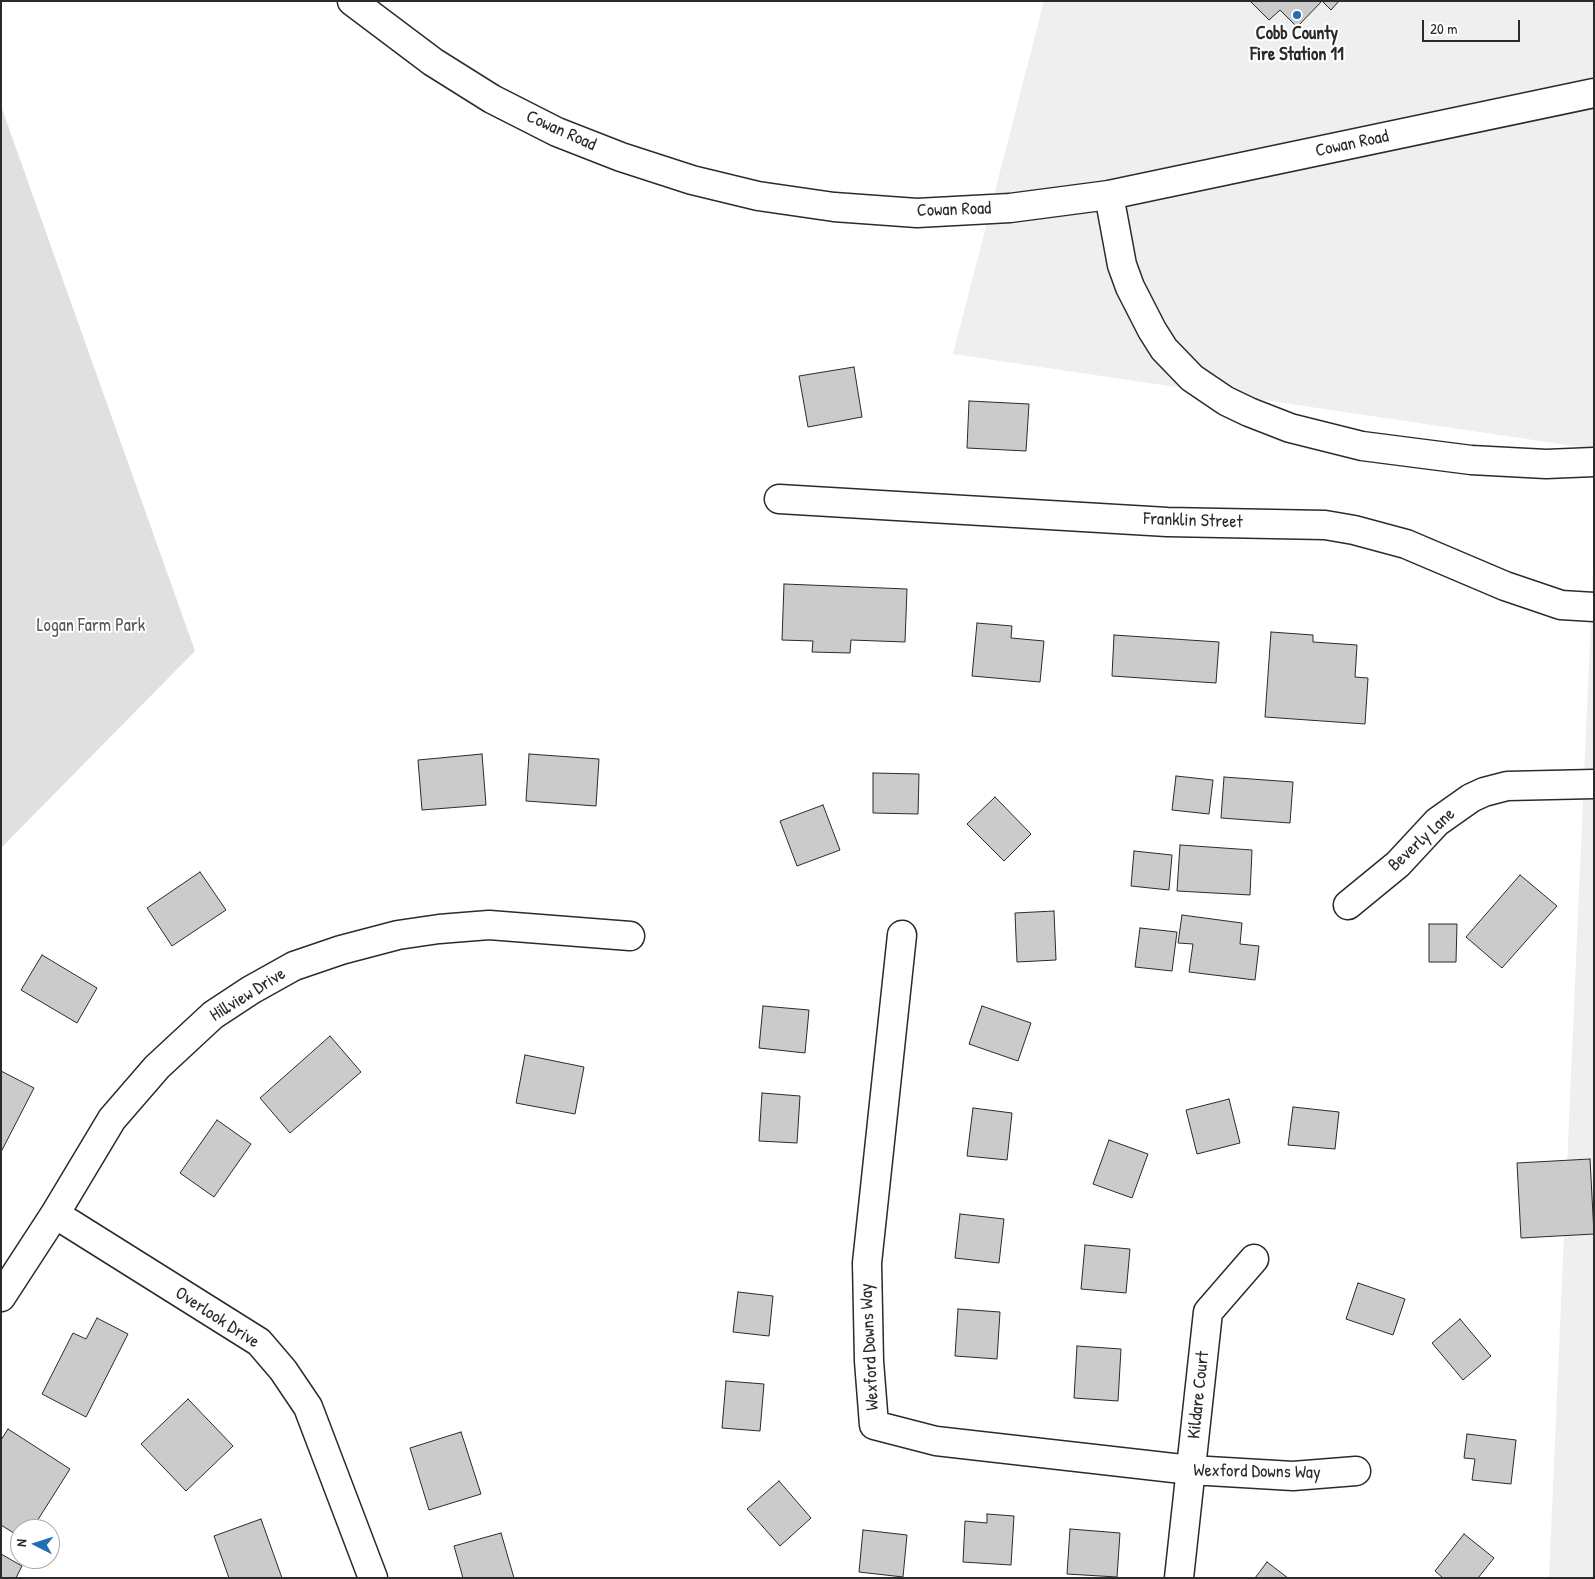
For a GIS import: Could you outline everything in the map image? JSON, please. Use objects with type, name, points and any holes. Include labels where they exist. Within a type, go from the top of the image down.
[{"type":"street","name":"Cowan Road","points":[[352,1],[433,62],[492,99],[557,132],[621,157],[692,180],[758,196],[834,207],[917,213],[1010,208],[1109,195],[1594,93]]},
{"type":"street","points":[[1109,195],[1122,265],[1130,287],[1152,330],[1164,349],[1192,378],[1226,402],[1290,428],[1362,446],[1471,460],[1546,464],[1594,462]]},
{"type":"street","name":"Franklin Street","points":[[779,499],[1167,522],[1325,525],[1354,530],[1406,544],[1505,586],[1561,605],[1594,607]]},
{"type":"street","name":"Beverly Lane","points":[[1348,905],[1398,864],[1437,822],[1471,798],[1484,792],[1507,786],[1594,784]]},
{"type":"street","name":"Hillview Drive","points":[[1,1297],[55,1214],[112,1119],[157,1067],[213,1015],[251,990],[294,966],[398,934],[489,925],[630,936]]},
{"type":"street","name":"Wexford Downs Way","points":[[902,935],[867,1263],[869,1362],[874,1425],[936,1441],[1191,1470],[1293,1476],[1356,1471]]},
{"type":"street","name":"Overlook Drive","points":[[55,1214],[259,1342],[283,1370],[308,1407],[373,1578]]},
{"type":"street","name":"Kildare Court","points":[[1179,1578],[1208,1312],[1254,1259]]},
{"type":"shaded area","points":[[1044,1],[1594,1],[1594,449],[953,354]]},
{"type":"shaded area","points":[[1594,548],[1594,1578],[1549,1578]]},
{"type":"green space","name":"Logan Farm Park","points":[[1,106],[195,651],[1,848]]},
{"type":"building","name":"Cobb County Fire Station 11","points":[[1250,1],[1322,1],[1297,27],[1280,10],[1269,20]]},
{"type":"building","points":[[1322,1],[1339,1],[1331,10]]},
{"type":"building","points":[[854,367],[862,417],[808,427],[799,376]]},
{"type":"building","points":[[969,401],[1029,404],[1026,451],[967,448]]},
{"type":"building","points":[[784,584],[907,589],[905,642],[851,640],[850,653],[812,652],[813,641],[782,640]]},
{"type":"building","points":[[977,623],[1012,626],[1011,638],[1044,641],[1040,682],[972,676]]},
{"type":"building","points":[[1271,632],[1313,635],[1313,642],[1357,645],[1355,677],[1368,678],[1365,724],[1265,717]]},
{"type":"building","points":[[1114,635],[1219,642],[1216,683],[1112,676]]},
{"type":"building","points":[[482,754],[486,805],[422,810],[418,760]]},
{"type":"building","points":[[529,754],[599,759],[596,806],[526,801]]},
{"type":"building","points":[[873,773],[919,774],[918,814],[873,813]]},
{"type":"building","points":[[1176,776],[1213,780],[1209,814],[1172,810]]},
{"type":"building","points":[[1224,777],[1293,782],[1290,823],[1221,818]]},
{"type":"building","points":[[995,797],[1031,834],[1004,861],[967,824]]},
{"type":"building","points":[[823,805],[840,850],[797,866],[780,821]]},
{"type":"building","points":[[1180,845],[1252,850],[1250,895],[1177,891]]},
{"type":"building","points":[[1134,851],[1172,855],[1169,890],[1131,886]]},
{"type":"building","points":[[200,872],[226,910],[172,946],[147,908]]},
{"type":"building","points":[[1520,875],[1557,906],[1502,968],[1466,937]]},
{"type":"building","points":[[1054,911],[1056,960],[1017,962],[1015,913]]},
{"type":"building","points":[[1182,915],[1242,923],[1240,944],[1259,946],[1255,980],[1189,972],[1193,944],[1178,943]]},
{"type":"building","points":[[1429,924],[1457,924],[1456,962],[1429,962]]},
{"type":"building","points":[[1140,928],[1177,932],[1172,971],[1135,967]]},
{"type":"building","points":[[42,955],[97,988],[77,1023],[21,990]]},
{"type":"building","points":[[763,1006],[809,1010],[805,1053],[759,1048]]},
{"type":"building","points":[[982,1006],[1031,1023],[1018,1061],[969,1044]]},
{"type":"building","points":[[330,1036],[361,1072],[290,1133],[260,1098]]},
{"type":"building","points":[[525,1055],[584,1067],[575,1114],[516,1103]]},
{"type":"building","points":[[1,1071],[34,1088],[1,1152]]},
{"type":"building","points":[[762,1093],[800,1096],[797,1143],[759,1141]]},
{"type":"building","points":[[1229,1099],[1240,1143],[1197,1154],[1186,1110]]},
{"type":"building","points":[[1293,1107],[1339,1112],[1335,1149],[1288,1145]]},
{"type":"building","points":[[973,1108],[1012,1113],[1007,1160],[967,1156]]},
{"type":"building","points":[[217,1120],[251,1144],[214,1197],[180,1173]]},
{"type":"building","points":[[1109,1140],[1148,1154],[1132,1198],[1093,1184]]},
{"type":"building","points":[[1590,1159],[1594,1234],[1521,1238],[1517,1163]]},
{"type":"building","points":[[960,1214],[1004,1219],[999,1263],[955,1258]]},
{"type":"building","points":[[1085,1245],[1130,1249],[1126,1293],[1081,1289]]},
{"type":"building","points":[[1358,1283],[1405,1299],[1393,1335],[1346,1319]]},
{"type":"building","points":[[738,1292],[773,1296],[769,1336],[733,1332]]},
{"type":"building","points":[[958,1309],[1000,1312],[997,1359],[955,1356]]},
{"type":"building","points":[[97,1318],[128,1334],[86,1417],[42,1394],[73,1333],[86,1339]]},
{"type":"building","points":[[1460,1319],[1491,1356],[1463,1380],[1432,1343]]},
{"type":"building","points":[[1077,1346],[1121,1349],[1118,1401],[1074,1398]]},
{"type":"building","points":[[726,1381],[764,1384],[760,1431],[722,1428]]},
{"type":"building","points":[[188,1399],[233,1446],[186,1491],[141,1444]]},
{"type":"building","points":[[8,1429],[70,1469],[38,1519],[10,1519],[10,1531],[1,1525],[1,1440]]},
{"type":"building","points":[[461,1432],[481,1494],[429,1510],[410,1448]]},
{"type":"building","points":[[1467,1434],[1516,1440],[1511,1484],[1472,1480],[1475,1459],[1464,1458]]},
{"type":"building","points":[[779,1481],[811,1518],[780,1546],[747,1509]]},
{"type":"building","points":[[987,1514],[1014,1516],[1011,1565],[963,1562],[965,1521],[987,1523]]},
{"type":"building","points":[[261,1519],[282,1578],[229,1578],[214,1536]]},
{"type":"building","points":[[1070,1529],[1120,1533],[1117,1577],[1067,1574]]},
{"type":"building","points":[[863,1530],[907,1535],[903,1577],[859,1572]]},
{"type":"building","points":[[501,1533],[514,1578],[463,1578],[454,1546]]},
{"type":"building","points":[[1464,1534],[1494,1558],[1478,1578],[1443,1578],[1435,1571]]},
{"type":"building","points":[[1,1554],[10,1559],[10,1569],[20,1569],[16,1578],[1,1578]]},
{"type":"building","points":[[1267,1562],[1288,1578],[1255,1578]]},
{"type":"place","name":"Cobb County Fire Station 11","points":[[1297,15]]}]
